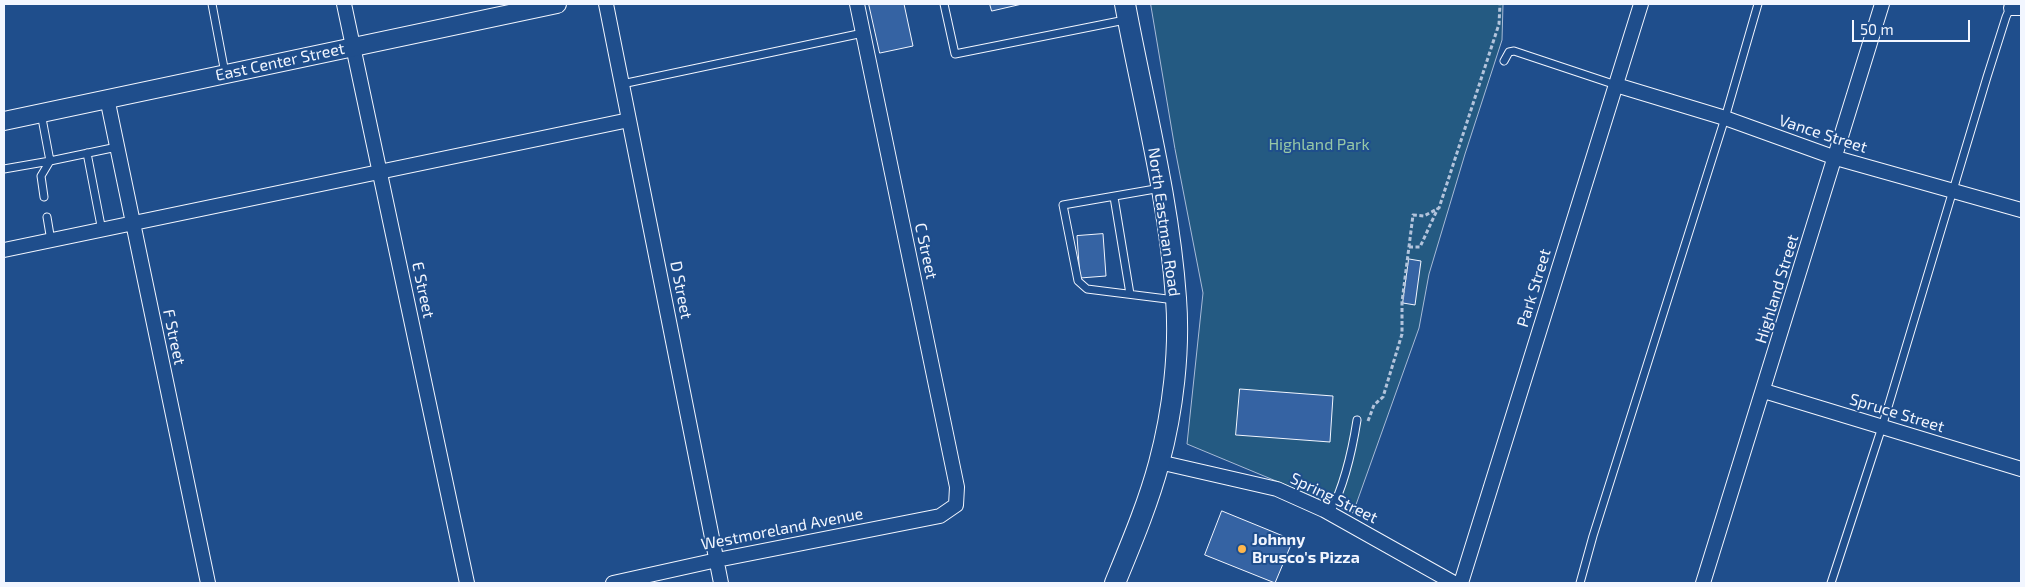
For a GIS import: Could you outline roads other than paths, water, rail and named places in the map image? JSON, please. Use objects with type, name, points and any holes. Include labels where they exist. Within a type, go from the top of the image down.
[{"type":"main road","name":"North Eastman Road","points":[[1115,583],[1140,522],[1159,462],[1172,393],[1175,352],[1176,300],[1172,253],[1127,12]]},
{"type":"street","name":"E Street","points":[[344,4],[467,583]]},
{"type":"street","name":"East Center Street","points":[[4,121],[557,4]]},
{"type":"street","name":"D Street","points":[[606,4],[722,583]]},
{"type":"street","name":"C Street","points":[[857,4],[957,487],[956,506]]},
{"type":"street","name":"Park Street","points":[[1461,583],[1641,4]]},
{"type":"street","name":"Highland Street","points":[[1703,583],[1764,391],[1882,4]]},
{"type":"street","name":"Vance Street","points":[[1616,84],[1725,118],[1836,158],[2021,210]]},
{"type":"street","name":"F Street","points":[[107,98],[208,583]]},
{"type":"street","points":[[4,250],[629,120]]},
{"type":"street","name":"Spruce Street","points":[[1764,391],[2021,469]]},
{"type":"street","name":"Spring Street","points":[[1159,462],[1277,490],[1330,513],[1454,583]]},
{"type":"street","name":"Westmoreland Avenue","points":[[613,583],[717,560],[940,516],[956,506]]},
{"type":"lane","points":[[212,4],[226,74]]},
{"type":"lane","points":[[944,4],[955,54],[1127,12]]},
{"type":"lane","points":[[1580,583],[1593,536],[1725,118],[1758,4]]},
{"type":"lane","points":[[1831,583],[1882,426],[2000,34],[2015,6]]},
{"type":"lane","points":[[622,84],[863,33]]},
{"type":"lane","points":[[1504,61],[1509,52],[1514,51],[1616,84]]},
{"type":"lane","points":[[41,113],[50,161],[41,176],[44,196]]},
{"type":"lane","points":[[4,169],[117,147]]},
{"type":"lane","points":[[87,153],[102,230]]},
{"type":"lane","points":[[1161,188],[1063,205],[1078,282],[1087,288],[1176,300]]},
{"type":"lane","points":[[1114,197],[1130,294]]},
{"type":"lane","points":[[47,217],[52,241]]},
{"type":"lane","points":[[1330,513],[1343,482],[1357,420]]},
{"type":"place","name":"Johnny Brusco's Pizza","points":[[1242,549]]},
{"type":"park label","name":"Highland Park","points":[[1319,145]]}]
